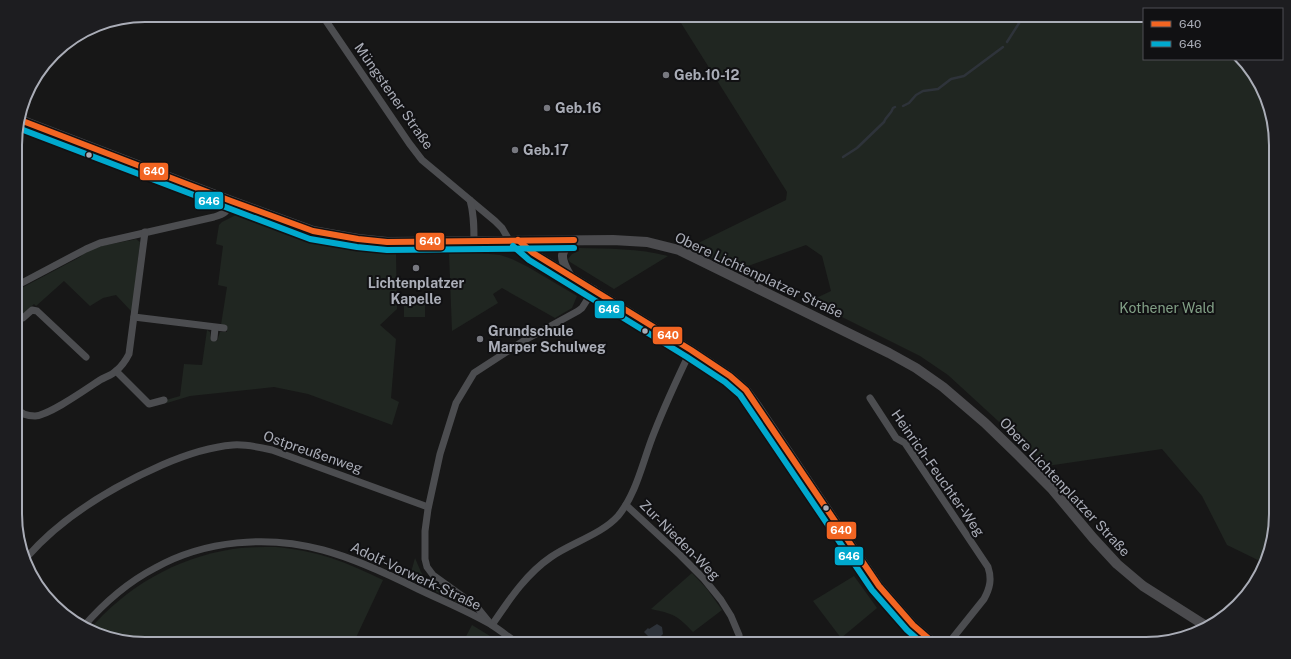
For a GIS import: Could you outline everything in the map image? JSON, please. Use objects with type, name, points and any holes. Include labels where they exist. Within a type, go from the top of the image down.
[{"type":"main road","name":"Obere Lichtenplatzer Straße","points":[[24,122],[231,201],[313,230],[358,239],[387,242],[613,240],[647,242],[679,250],[889,353],[916,368],[943,387],[985,424],[1052,489],[1093,538],[1122,568],[1143,586],[1202,623]]},
{"type":"street","name":"Müngstener Straße","points":[[327,22],[422,160],[495,221],[514,240]]},
{"type":"street","points":[[470,200],[473,209],[474,241]]},
{"type":"street","points":[[22,283],[100,243],[223,214],[229,208],[231,201]]},
{"type":"street","points":[[22,414],[35,416],[42,414],[116,372],[125,363],[129,354],[145,232]]},
{"type":"street","points":[[514,240],[692,350],[730,376],[746,390],[879,586],[913,624],[927,637]]},
{"type":"street","points":[[570,275],[563,264],[562,253],[574,240]]},
{"type":"street","points":[[492,625],[476,606],[433,575],[427,567],[425,559],[425,531],[428,507],[440,454],[454,410],[462,391],[474,372],[525,340],[578,311],[582,308],[594,289]]},
{"type":"street","points":[[22,318],[32,310],[37,311],[86,357]]},
{"type":"street","points":[[134,317],[224,328]]},
{"type":"street","points":[[214,338],[215,328]]},
{"type":"street","name":"Zur-Nieden-Weg","points":[[492,625],[509,600],[536,569],[550,557],[567,546],[604,527],[617,517],[626,505],[636,483],[656,427],[692,350]]},
{"type":"street","points":[[116,372],[149,404],[164,400]]},
{"type":"street","name":"Heinrich-Feuchter-Weg","points":[[870,398],[896,438],[905,443],[988,567],[991,582],[986,595],[953,637]]},
{"type":"street","name":"Ostpreußenweg","points":[[29,555],[40,541],[69,518],[99,498],[141,474],[179,458],[220,446],[253,445],[272,450],[428,507]]},
{"type":"street","name":"Zur-Nieden-Weg","points":[[626,505],[704,579],[721,600],[731,616],[739,635]]},
{"type":"street","name":"Adolf-Vorwerk-Straße","points":[[87,622],[100,608],[131,583],[161,565],[192,552],[213,547],[237,542],[265,541],[295,544],[323,550],[354,560],[412,585],[492,625],[509,637]]},
{"type":"green space","name":"Kothener Wald","points":[[680,22],[1143,22],[1143,60],[1234,60],[1248,77],[1262,105],[1267,121],[1269,145],[1269,514],[1265,546],[1259,561],[1227,545],[1202,496],[1162,449],[1047,466],[948,375],[920,356],[810,301],[831,291],[822,256],[806,245],[737,270],[690,247],[786,200],[787,192]]},
{"type":"green space","points":[[238,214],[243,214],[315,241],[336,247],[396,254],[397,309],[380,325],[396,339],[391,398],[399,402],[392,425],[308,394],[274,387],[190,396],[167,403],[166,400],[180,396],[184,364],[202,365],[207,330],[210,332],[211,340],[217,341],[220,332],[227,332],[227,326],[221,325],[227,287],[218,285],[223,246],[216,244],[219,225]]},
{"type":"green space","points":[[136,239],[140,242],[132,312],[116,295],[103,298],[90,306],[64,281],[36,306],[34,304],[22,315],[22,288],[85,253],[106,245]]},
{"type":"green space","points":[[579,248],[635,250],[668,256],[614,289],[570,262],[568,259],[572,254],[579,251]]},
{"type":"green space","points":[[468,252],[500,255],[528,267],[577,296],[572,308],[555,318],[502,288],[493,294],[498,303],[452,331],[449,253]]},
{"type":"green space","points":[[404,299],[425,300],[425,317],[404,317]]},
{"type":"green space","points":[[249,547],[276,547],[304,551],[338,560],[383,580],[356,637],[145,637],[113,633],[93,625],[103,615],[135,588],[172,567],[191,559],[212,553]]},
{"type":"green space","points":[[415,558],[425,578],[461,602],[461,604],[410,576]]},
{"type":"green space","points":[[692,573],[707,589],[722,610],[693,632],[675,616],[651,609]]},
{"type":"green space","points":[[854,576],[877,608],[842,637],[840,637],[813,601]]},
{"type":"green space","points":[[472,625],[492,637],[466,637]]},
{"type":"shaded area","points":[[657,624],[662,627],[663,634],[661,636],[649,637],[644,632],[648,628],[649,629]]},
{"type":"waterway","points":[[1007,42],[1020,22]]},
{"type":"waterway","points":[[903,106],[923,91],[938,89],[951,79],[964,76],[1003,47]]},
{"type":"waterway","points":[[843,157],[857,148],[884,122],[895,107]]},
{"type":"transit line","name":"640","points":[[24,122],[313,231],[358,239],[387,242],[574,240]]},
{"type":"transit line","name":"646","points":[[23,130],[310,239],[357,247],[387,250],[574,248]]},
{"type":"transit line","name":"640","points":[[518,240],[533,253],[691,350],[730,376],[746,390],[879,586],[913,625],[927,637]]},
{"type":"transit line","name":"646","points":[[513,246],[529,260],[687,357],[725,382],[740,395],[872,590],[915,637]]},
{"type":"place","name":"Geb.10-12","points":[[666,75]]},
{"type":"place","name":"Geb.16","points":[[547,108]]},
{"type":"place","name":"Geb.17","points":[[515,150]]},
{"type":"place","name":"Lichtenplatzer Kapelle","points":[[416,268]]},
{"type":"place","name":"Grundschule Marper Schulweg","points":[[480,339]]}]
